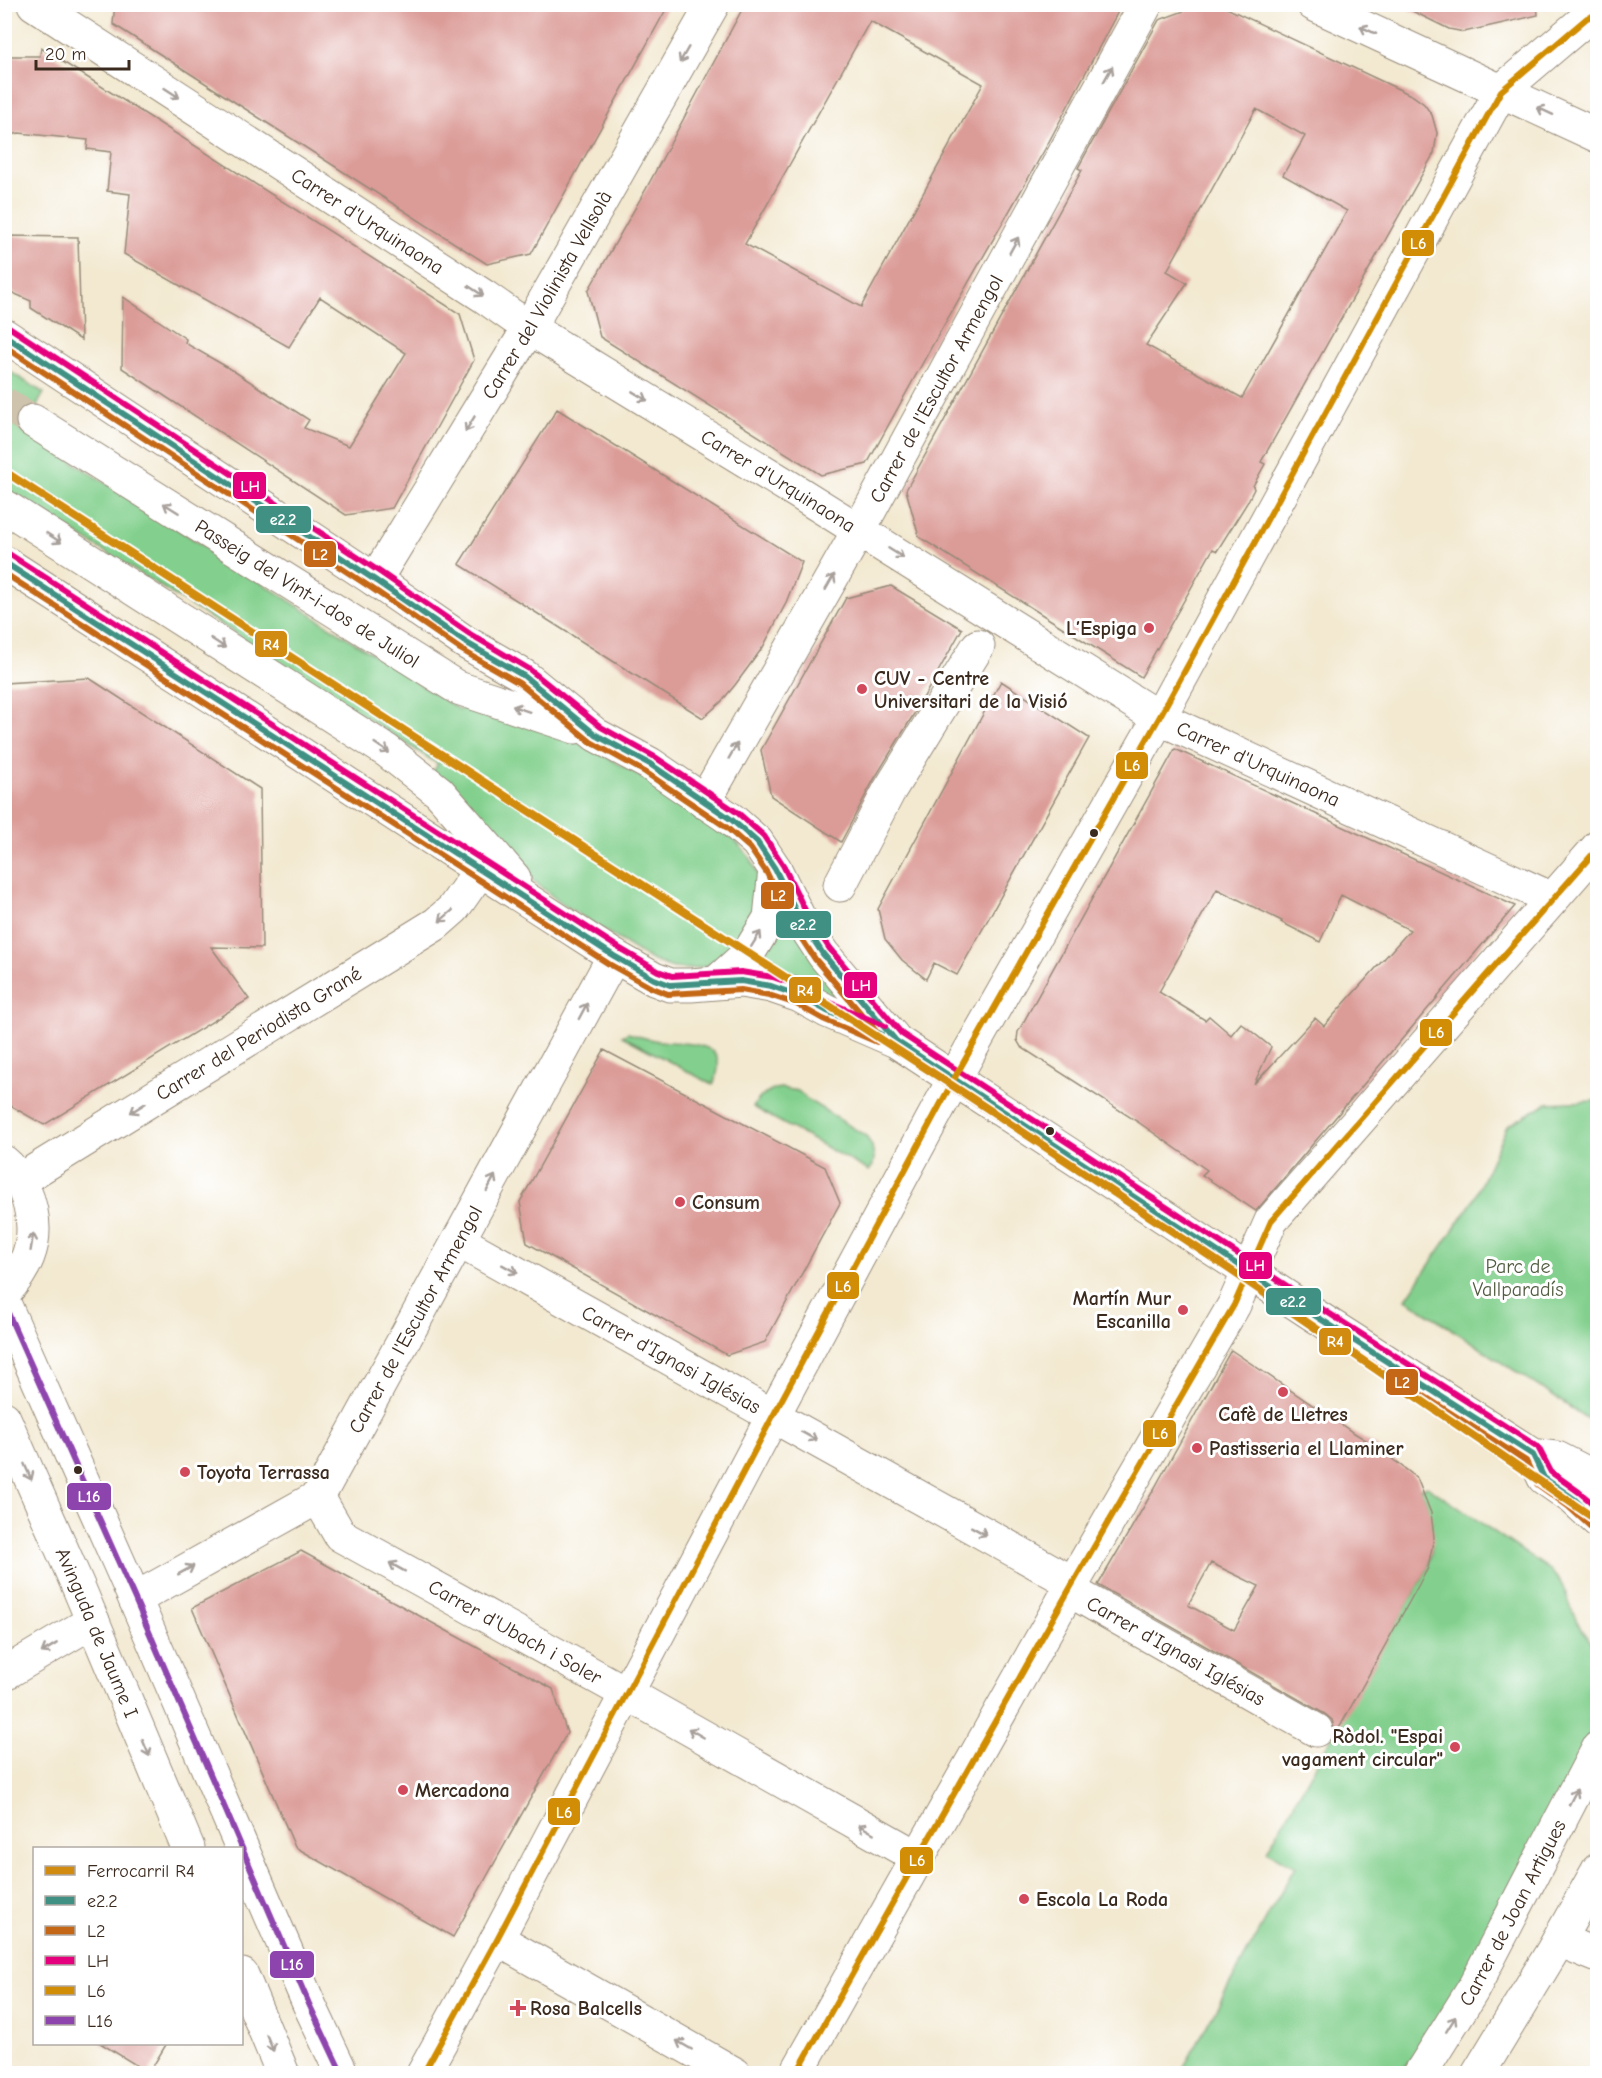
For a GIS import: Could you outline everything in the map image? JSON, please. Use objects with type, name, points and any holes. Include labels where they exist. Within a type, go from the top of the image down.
[{"type":"street","name":"Carrer d'Urquinaona","points":[[34,4],[485,297],[529,328],[859,530],[1159,718],[1552,899]]},
{"type":"street","name":"Carrer del Violinista Vellsolà","points":[[375,580],[529,328],[713,4]]},
{"type":"street","name":"Carrer de l'Escultor Armengol","points":[[704,802],[859,530],[1146,4]]},
{"type":"street","points":[[1313,4],[1598,136]]},
{"type":"street","points":[[423,2073],[497,1939],[772,1416],[954,1079],[1159,718],[1501,91],[1590,12]]},
{"type":"street","name":"Passeig del Vint-i-dos de Juliol","points":[[4,335],[465,642],[524,676],[596,735]]},
{"type":"street","name":"Passeig del Vint-i-dos de Juliol","points":[[33,421],[458,688],[596,735],[650,764],[732,820],[757,842],[775,869],[798,916],[823,954],[896,1041]]},
{"type":"street","name":"Passeig del Vint-i-dos de Juliol","points":[[4,506],[387,751],[439,792],[536,904]]},
{"type":"street","name":"Passeig del Vint-i-dos de Juliol","points":[[4,562],[614,956],[654,979],[670,985],[741,981],[771,986],[800,996],[827,1011],[896,1041],[1311,1313],[1533,1455],[1557,1458],[1598,1479]]},
{"type":"street","points":[[840,885],[889,791],[978,646]]},
{"type":"street","points":[[796,2073],[1071,1586],[1234,1305],[1271,1221],[1598,847]]},
{"type":"street","points":[[717,982],[748,954],[770,918],[775,869]]},
{"type":"street","name":"Carrer del Periodista Grané","points":[[12,1171],[436,924],[453,909],[481,870]]},
{"type":"street","name":"Carrer de l'Escultor Armengol","points":[[318,1497],[614,956]]},
{"type":"street","points":[[4,1293],[18,1277],[30,1255],[34,1229],[30,1204],[12,1171]]},
{"type":"street","name":"Carrer d'Ignasi Iglésias","points":[[459,1241],[1071,1586],[1316,1730]]},
{"type":"street","points":[[4,1303],[242,1847]]},
{"type":"street","name":"Avinguda de Jaume I","points":[[4,1418],[93,1621],[188,1847]]},
{"type":"street","name":"Passeig del Vint-i-dos de Juliol","points":[[1533,1455],[1544,1478],[1574,1499],[1598,1521]]},
{"type":"street","points":[[135,1599],[318,1497]]},
{"type":"street","name":"Carrer d'Ubach i Soler","points":[[318,1497],[340,1535],[917,1857]]},
{"type":"street","points":[[4,1674],[93,1621]]},
{"type":"street","name":"Carrer de Joan Artigues","points":[[1422,2073],[1472,1991],[1598,1748]]},
{"type":"street","points":[[243,1850],[309,2004],[342,2073]]},
{"type":"street","points":[[1478,2073],[1559,1940],[1598,1870]]},
{"type":"street","points":[[497,1939],[735,2073]]},
{"type":"street","points":[[1559,1940],[1598,1956]]},
{"type":"street","points":[[243,1977],[283,2073]]},
{"type":"green space","points":[[4,368],[44,393],[23,430],[460,710],[465,704],[539,726],[582,744],[634,772],[735,840],[751,859],[760,879],[757,918],[721,960],[703,967],[673,968],[653,961],[562,904],[530,878],[431,775],[438,764],[5,489]]},
{"type":"green space","points":[[783,915],[864,1013],[751,969]]},
{"type":"green space","points":[[628,1033],[656,1040],[694,1044],[713,1051],[717,1059],[718,1070],[713,1085],[622,1036]]},
{"type":"green space","points":[[780,1088],[798,1091],[808,1100],[866,1136],[872,1146],[874,1158],[869,1171],[753,1107],[764,1094]]},
{"type":"green space","name":"Parc de Vallparadís","points":[[1598,1101],[1597,1425],[1406,1299],[1473,1201],[1507,1126],[1547,1103]]},
{"type":"green space","points":[[1427,1486],[1550,1570],[1562,1584],[1576,1620],[1597,1651],[1597,1726],[1462,1984],[1401,2073],[1180,2074],[1295,1867],[1267,1851],[1428,1568],[1432,1548],[1431,1518],[1420,1489]]},
{"type":"building","points":[[115,4],[669,4],[531,254],[487,264],[113,24]]},
{"type":"building","points":[[745,4],[1122,4],[1045,149],[867,464],[821,475],[600,337],[588,291],[646,189]],"holes":[[[870,21],[983,84],[861,307],[745,244]]]},
{"type":"building","points":[[1203,4],[1218,4],[1413,96],[1424,104],[1432,115],[1437,133],[1434,153],[1261,462],[1265,464],[1247,503],[1217,551],[1213,549],[1141,677],[919,537],[906,490],[1082,170],[1078,168],[1159,20]],"holes":[[[1256,109],[1305,136],[1283,175],[1347,211],[1242,398],[1146,345],[1187,283],[1167,271]]]},
{"type":"building","points":[[1398,4],[1537,4],[1538,15],[1464,32],[1449,29]]},
{"type":"building","points":[[41,48],[460,314],[474,360],[392,508],[346,515],[122,368],[123,297],[186,339],[185,343],[232,370],[309,420],[304,428],[349,446],[406,353],[320,297],[289,347],[124,254],[130,194],[107,191],[111,152],[87,149],[88,140],[19,133],[4,137],[4,56],[40,56]]},
{"type":"building","points":[[4,236],[78,237],[81,340],[31,308],[31,301],[4,289]]},
{"type":"building","points":[[557,409],[802,562],[785,605],[763,647],[721,702],[703,718],[459,564]]},
{"type":"building","name":"CUV - Centre Universitari de la Visió","points":[[891,586],[962,629],[873,781],[841,842],[771,796],[761,750],[846,598]]},
{"type":"building","points":[[89,678],[260,789],[262,948],[211,947],[249,999],[44,1125],[4,1102],[4,683]]},
{"type":"building","points":[[1001,681],[1089,738],[957,975],[934,963],[926,979],[902,960],[885,939],[878,909]]},
{"type":"building","points":[[1175,749],[1515,906],[1256,1211],[1202,1175],[1207,1170],[1138,1122],[1021,1047],[1017,1040],[1018,1032]],"holes":[[[1217,889],[1320,942],[1341,895],[1410,930],[1324,1026],[1315,1018],[1254,1084],[1271,1047],[1241,1023],[1231,1035],[1209,1016],[1205,1020],[1159,992]]]},
{"type":"building","name":"Consum","points":[[604,1050],[825,1167],[840,1203],[765,1342],[727,1355],[527,1243],[520,1202]]},
{"type":"building","points":[[1231,1350],[1374,1445],[1417,1478],[1431,1513],[1434,1537],[1428,1568],[1338,1730],[1334,1728],[1332,1720],[1325,1714],[1098,1585]],"holes":[[[1211,1563],[1259,1586],[1234,1630],[1188,1605]]]},
{"type":"building","name":"Mercadona","points":[[301,1551],[553,1689],[567,1733],[453,1937],[295,1847],[192,1608]]},
{"type":"building","points":[[103,2045],[166,2045],[149,2073]]},
{"type":"tunnel","points":[[4,403],[33,421]]},
{"type":"rail line","name":"R4","points":[[4,471],[967,1095],[1229,1269],[1598,1521]]},
{"type":"transit line","name":"L6","points":[[423,2074],[954,1079],[1159,718],[1501,91],[1587,18],[1598,14]]},
{"type":"transit line","name":"LH","points":[[9,327],[470,634],[529,669],[601,727],[655,757],[738,813],[764,836],[783,865],[806,912],[830,949],[902,1034],[1316,1305],[1538,1447],[1551,1472],[1598,1508]]},
{"type":"transit line","name":"e2.2","points":[[4,335],[465,642],[524,676],[596,735],[650,764],[732,820],[757,842],[775,869],[798,916],[823,954],[896,1041],[1311,1313],[1533,1455],[1544,1478],[1574,1499],[1598,1521]]},
{"type":"transit line","name":"L2","points":[[4,346],[370,587],[460,649],[519,683],[591,742],[645,772],[726,827],[750,848],[767,873],[790,921],[815,959],[890,1048],[1306,1321],[1526,1461],[1537,1484],[1568,1506],[1592,1528]]},
{"type":"transit line","name":"LH","points":[[9,554],[658,971],[672,976],[741,972],[773,977],[804,988],[831,1003],[885,1026]]},
{"type":"transit line","name":"e2.2","points":[[4,562],[614,956],[654,979],[670,985],[741,981],[771,986],[800,996],[827,1011],[881,1034]]},
{"type":"transit line","name":"L2","points":[[4,573],[609,964],[650,987],[668,994],[741,990],[769,995],[796,1004],[823,1019],[877,1042]]},
{"type":"transit line","name":"L6","points":[[796,2074],[1069,1590],[1234,1305],[1271,1221],[1598,848]]},
{"type":"transit line","name":"L16","points":[[4,1304],[242,1847]]},
{"type":"transit line","name":"L16","points":[[243,1850],[309,2004],[342,2074]]},
{"type":"place","name":"L’Espiga","points":[[1149,628]]},
{"type":"place","name":"CUV - Centre Universitari de la Visió","points":[[862,689]]},
{"type":"place","name":"Consum","points":[[680,1202]]},
{"type":"place","name":"Martín Mur Escanilla","points":[[1183,1310]]},
{"type":"place","name":"Cafè de Lletres","points":[[1283,1392]]},
{"type":"place","name":"Pastisseria el Llaminer","points":[[1197,1448]]},
{"type":"place","name":"Toyota Terrassa","points":[[185,1472]]},
{"type":"place","name":"Ròdol. \"Espai vagament circular\"","points":[[1455,1747]]},
{"type":"place","name":"Mercadona","points":[[403,1790]]},
{"type":"place","name":"Escola La Roda","points":[[1024,1899]]},
{"type":"place","name":"Rosa Balcells","points":[[518,2008]]}]
